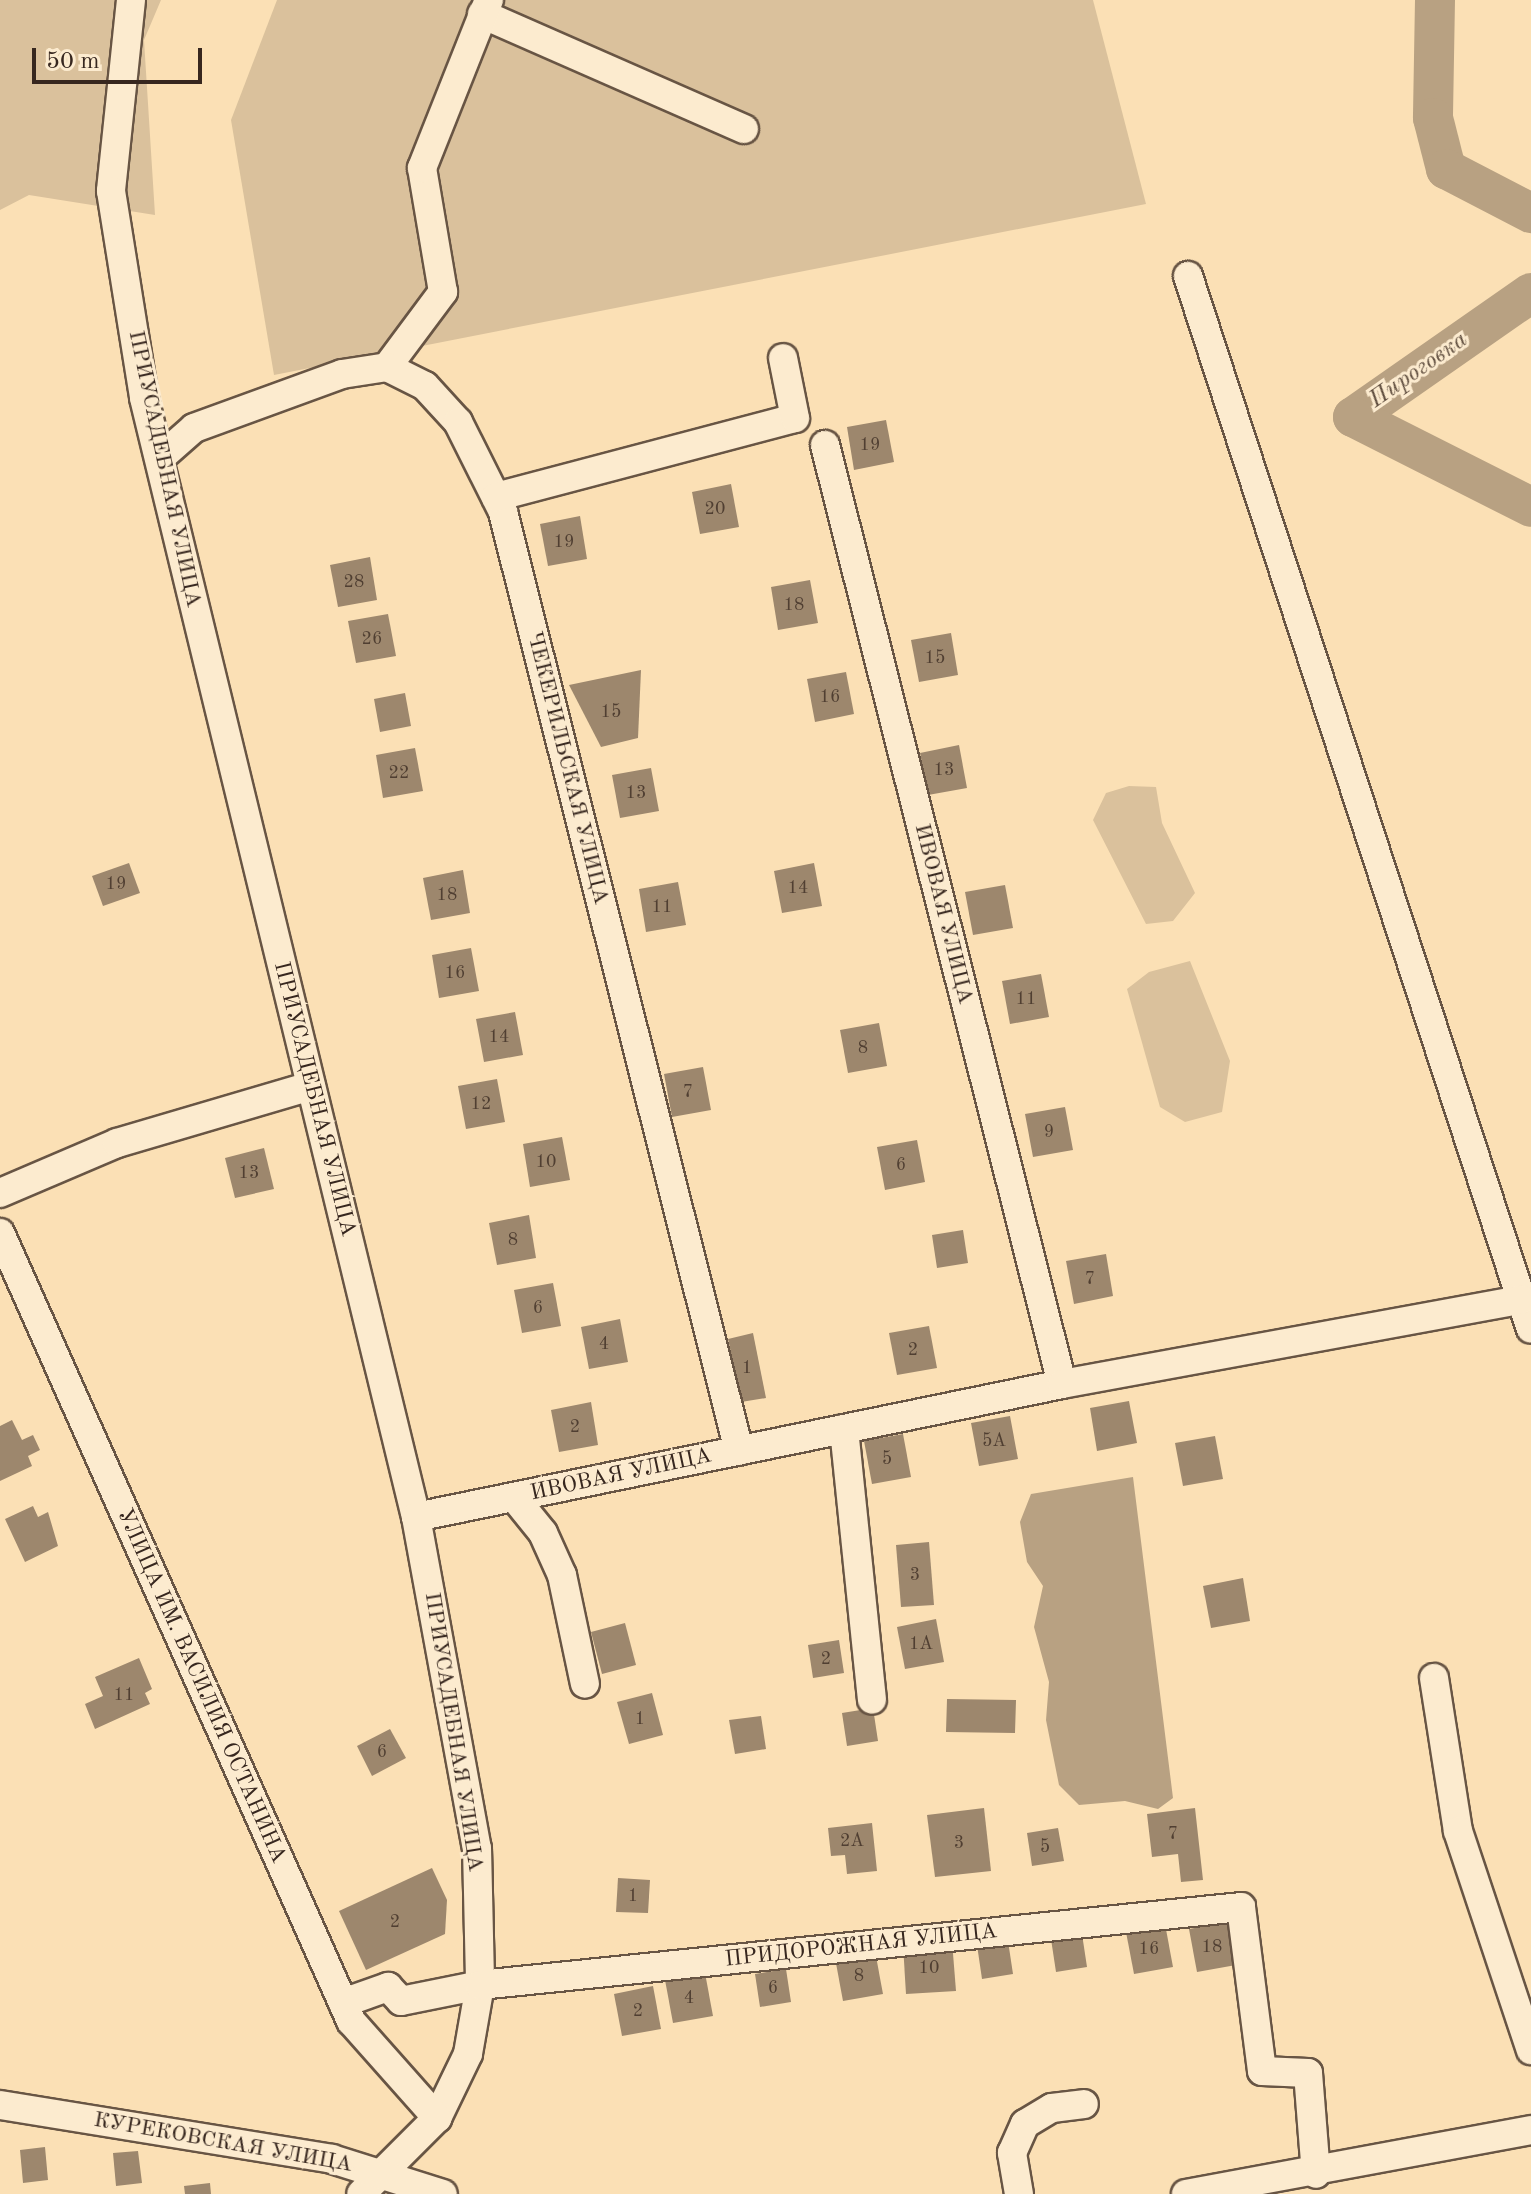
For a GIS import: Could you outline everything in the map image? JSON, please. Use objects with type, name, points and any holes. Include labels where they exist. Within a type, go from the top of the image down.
[{"type":"street","name":"ПРИУСАДЕБНАЯ УЛИЦА","points":[[131,0],[111,191],[160,458],[416,1517],[477,1848],[480,1985],[468,2054],[437,2118],[361,2194]]},
{"type":"street","points":[[160,458],[194,428],[342,374],[387,367],[443,292],[422,168],[486,7],[744,129]]},
{"type":"street","points":[[1188,276],[1531,1329]]},
{"type":"street","points":[[496,497],[795,418],[783,358]]},
{"type":"street","name":"ЧЕКЕРИЛЬСКАЯ УЛИЦА","points":[[387,367],[425,386],[458,422],[496,497],[739,1451]]},
{"type":"street","name":"ИВОВАЯ УЛИЦА","points":[[825,445],[1062,1384]]},
{"type":"street","points":[[0,1193],[117,1143],[311,1086]]},
{"type":"street","name":"УЛИЦА ИМ. ВАСИЛИЯ ОСТАНИНА","points":[[0,1233],[343,2003],[392,2072],[437,2118]]},
{"type":"street","name":"ИВОВАЯ УЛИЦА","points":[[416,1517],[1062,1384],[1521,1300]]},
{"type":"street","points":[[844,1429],[872,1700]]},
{"type":"street","points":[[514,1497],[543,1533],[562,1575],[585,1684]]},
{"type":"street","points":[[1434,1678],[1458,1831],[1531,2050]]},
{"type":"street","name":"ПРИДОРОЖНАЯ УЛИЦА","points":[[343,2003],[388,1987],[401,2001],[480,1985],[1241,1907],[1262,2071],[1308,2073],[1316,2174]]},
{"type":"street","points":[[1019,2194],[1012,2153],[1025,2124],[1052,2108],[1084,2104]]},
{"type":"street","name":"КУРЕКОВСКАЯ УЛИЦА","points":[[0,2105],[381,2173],[443,2194]]},
{"type":"street","points":[[1186,2194],[1316,2174],[1531,2130]]},
{"type":"shaded area","points":[[0,0],[161,0],[144,40],[155,215],[29,195],[0,210]]},
{"type":"shaded area","points":[[277,0],[1093,0],[1146,204],[274,375],[231,120]]},
{"type":"shaded area","points":[[1129,786],[1156,787],[1162,823],[1195,893],[1173,921],[1146,924],[1093,820],[1106,793]]},
{"type":"shaded area","points":[[1190,961],[1230,1061],[1222,1112],[1185,1122],[1160,1107],[1127,989],[1149,972]]},
{"type":"shaded area","points":[[1133,1477],[1173,1798],[1158,1809],[1125,1801],[1079,1805],[1059,1785],[1046,1720],[1049,1682],[1034,1627],[1043,1586],[1027,1562],[1020,1522],[1031,1494]]},
{"type":"building","points":[[886,420],[894,462],[854,470],[847,427]]},
{"type":"building","points":[[731,484],[739,527],[700,534],[692,492]]},
{"type":"building","points":[[580,516],[587,559],[548,566],[540,524]]},
{"type":"building","points":[[370,557],[377,600],[338,607],[330,565]]},
{"type":"building","points":[[810,580],[818,623],[778,630],[771,587]]},
{"type":"building","points":[[388,614],[396,656],[356,663],[348,621]]},
{"type":"building","points":[[951,633],[958,675],[919,682],[911,640]]},
{"type":"building","points":[[641,670],[638,738],[601,747],[569,685]]},
{"type":"building","points":[[846,672],[854,714],[815,722],[807,679]]},
{"type":"building","points":[[405,693],[411,726],[380,732],[374,699]]},
{"type":"building","points":[[959,745],[967,788],[928,795],[920,753]]},
{"type":"building","points":[[415,748],[423,791],[383,798],[376,755]]},
{"type":"building","points":[[651,768],[659,811],[620,818],[612,775]]},
{"type":"building","points":[[129,863],[140,893],[103,906],[92,876]]},
{"type":"building","points":[[814,863],[822,906],[782,913],[774,871]]},
{"type":"building","points":[[463,870],[470,913],[431,920],[423,878]]},
{"type":"building","points":[[678,882],[686,925],[646,932],[639,889]]},
{"type":"building","points":[[1005,885],[1013,928],[973,935],[965,892]]},
{"type":"building","points":[[471,948],[479,991],[439,998],[432,955]]},
{"type":"building","points":[[1041,974],[1049,1017],[1010,1024],[1002,981]]},
{"type":"building","points":[[515,1012],[523,1055],[484,1062],[476,1019]]},
{"type":"building","points":[[879,1023],[887,1066],[848,1073],[840,1030]]},
{"type":"building","points":[[703,1067],[711,1110],[672,1117],[664,1074]]},
{"type":"building","points":[[497,1079],[505,1122],[466,1129],[458,1086]]},
{"type":"building","points":[[1065,1107],[1073,1150],[1033,1157],[1025,1114]]},
{"type":"building","points":[[562,1137],[570,1180],[530,1187],[523,1144]]},
{"type":"building","points":[[917,1140],[925,1182],[885,1190],[877,1147]]},
{"type":"building","points":[[264,1148],[274,1189],[235,1198],[225,1158]]},
{"type":"building","points":[[529,1215],[536,1258],[497,1265],[489,1223]]},
{"type":"building","points":[[963,1230],[968,1263],[937,1268],[932,1235]]},
{"type":"building","points":[[1106,1254],[1113,1296],[1074,1304],[1066,1261]]},
{"type":"building","points":[[553,1283],[561,1326],[522,1333],[514,1290]]},
{"type":"building","points":[[620,1319],[628,1362],[589,1369],[581,1327]]},
{"type":"building","points":[[929,1326],[937,1368],[897,1375],[889,1333]]},
{"type":"building","points":[[753,1333],[766,1398],[741,1402],[728,1339]]},
{"type":"building","points":[[1129,1401],[1137,1443],[1097,1451],[1090,1408]]},
{"type":"building","points":[[591,1402],[598,1445],[559,1452],[551,1410]]},
{"type":"building","points":[[1010,1416],[1018,1459],[979,1466],[971,1423]]},
{"type":"building","points":[[12,1420],[22,1440],[33,1435],[40,1450],[28,1456],[32,1466],[0,1481],[0,1426]]},
{"type":"building","points":[[903,1434],[911,1477],[872,1484],[864,1441]]},
{"type":"building","points":[[1215,1436],[1223,1479],[1183,1486],[1175,1443]]},
{"type":"building","points":[[33,1506],[38,1517],[48,1512],[58,1546],[25,1562],[5,1519]]},
{"type":"building","points":[[929,1542],[934,1605],[901,1607],[896,1545]]},
{"type":"building","points":[[1243,1578],[1250,1621],[1211,1628],[1203,1586]]},
{"type":"building","points":[[936,1619],[944,1662],[905,1669],[897,1627]]},
{"type":"building","points":[[625,1623],[636,1665],[602,1674],[591,1632]]},
{"type":"building","points":[[839,1640],[844,1673],[813,1678],[808,1645]]},
{"type":"building","points":[[139,1658],[152,1689],[145,1693],[150,1704],[95,1729],[85,1704],[103,1696],[95,1677]]},
{"type":"building","points":[[652,1693],[663,1735],[629,1744],[617,1702]]},
{"type":"building","points":[[947,1699],[1016,1700],[1015,1733],[946,1732]]},
{"type":"building","points":[[873,1708],[878,1741],[847,1746],[842,1713]]},
{"type":"building","points":[[761,1716],[766,1749],[735,1754],[729,1720]]},
{"type":"building","points":[[390,1729],[406,1758],[372,1776],[357,1746]]},
{"type":"building","points":[[984,1808],[991,1871],[935,1877],[927,1815]]},
{"type":"building","points":[[1195,1808],[1203,1880],[1181,1882],[1178,1854],[1152,1857],[1147,1814]]},
{"type":"building","points":[[872,1823],[877,1871],[847,1874],[845,1855],[831,1856],[828,1828]]},
{"type":"building","points":[[1058,1828],[1064,1861],[1032,1866],[1027,1833]]},
{"type":"building","points":[[432,1868],[447,1900],[445,1934],[366,1970],[339,1911]]},
{"type":"building","points":[[618,1878],[650,1880],[648,1913],[616,1912]]},
{"type":"building","points":[[1228,1922],[1236,1965],[1197,1972],[1189,1929]]},
{"type":"building","points":[[1165,1924],[1173,1967],[1134,1974],[1126,1932]]},
{"type":"building","points":[[1082,1934],[1087,1967],[1056,1972],[1051,1939]]},
{"type":"building","points":[[952,1941],[956,1991],[906,1994],[903,1945]]},
{"type":"building","points":[[1008,1941],[1013,1974],[982,1979],[977,1945]]},
{"type":"building","points":[[875,1951],[883,1994],[843,2001],[835,1958]]},
{"type":"building","points":[[786,1969],[791,2002],[760,2007],[755,1974]]},
{"type":"building","points":[[705,1973],[713,2016],[673,2023],[665,1980]]},
{"type":"building","points":[[653,1986],[661,2029],[622,2036],[614,1994]]},
{"type":"building","points":[[45,2147],[48,2180],[23,2183],[20,2150]]},
{"type":"building","points":[[138,2151],[142,2183],[116,2186],[113,2153]]},
{"type":"building","points":[[210,2183],[211,2194],[185,2194],[184,2186]]},
{"type":"waterway","name":"Пироговка","points":[[1435,0],[1433,118],[1446,169],[1531,213]]},
{"type":"waterway","name":"Пироговка","points":[[1531,293],[1353,417],[1531,507]]}]
